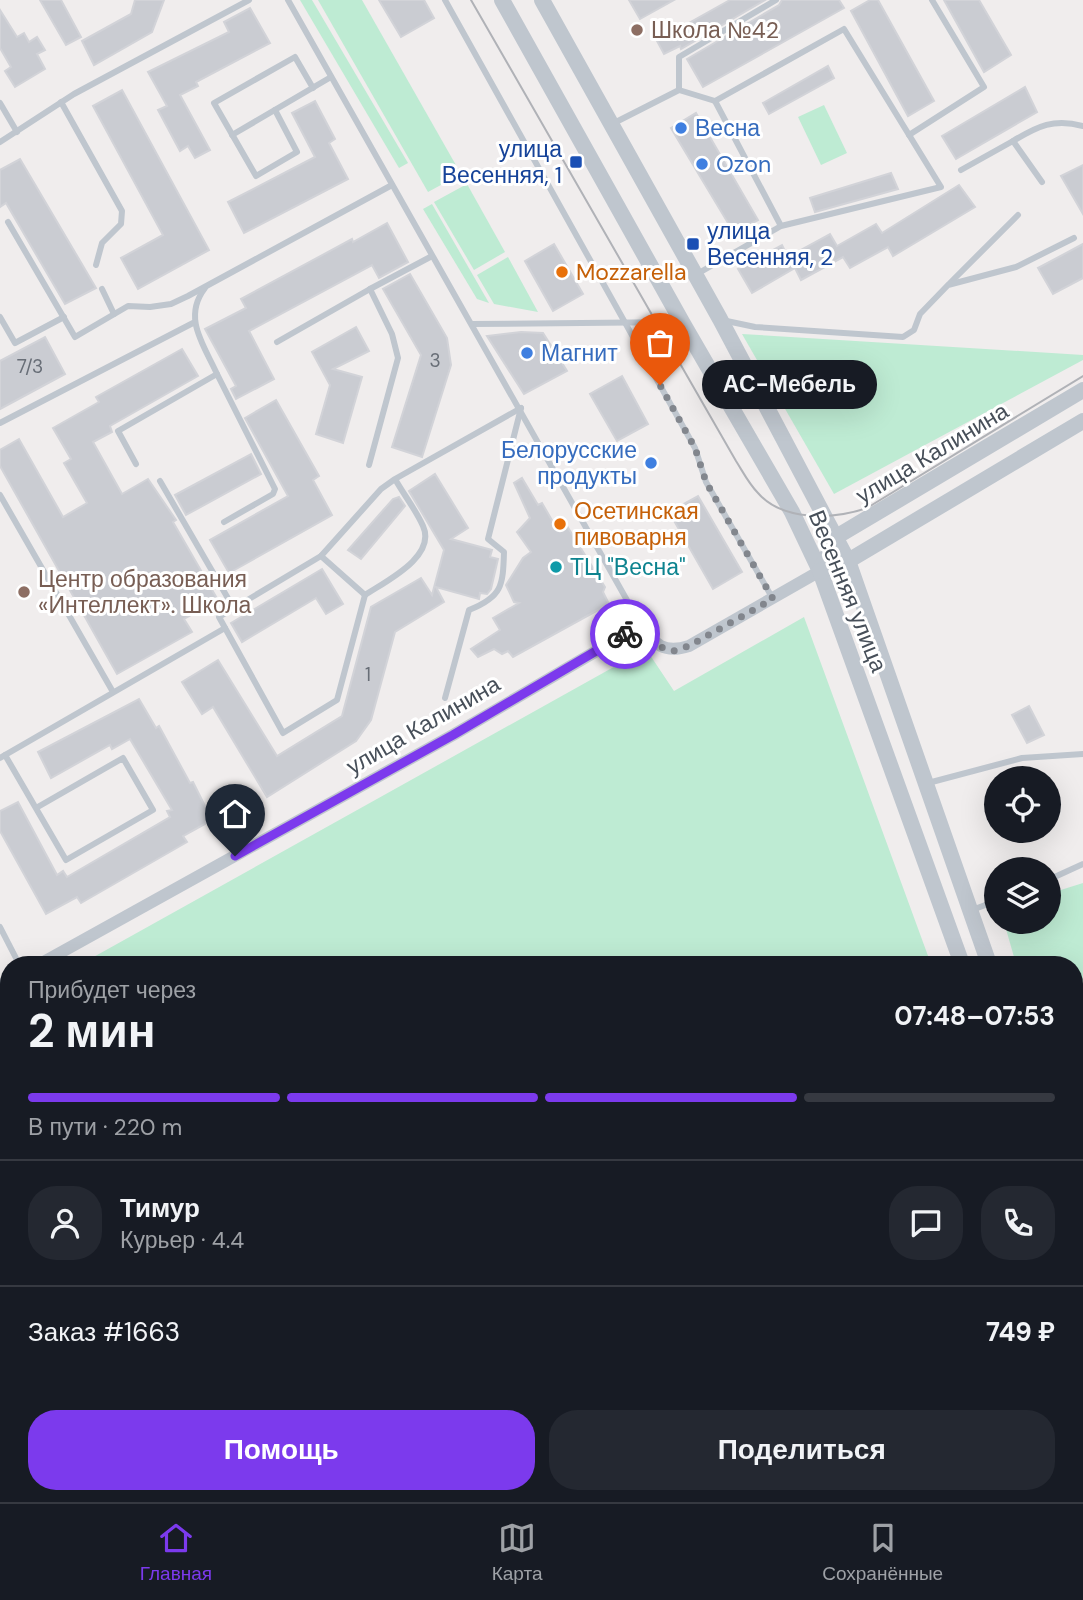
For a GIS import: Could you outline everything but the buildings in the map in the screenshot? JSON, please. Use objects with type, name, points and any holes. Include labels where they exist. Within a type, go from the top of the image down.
[{"type":"street","name":"Весенняя улица","points":[[502,0],[792,512],[820,571],[959,956]]},
{"type":"street","name":"Весенняя улица","points":[[542,0],[696,275],[848,561],[986,956]]},
{"type":"street","name":"улица Калинина","points":[[836,537],[1083,390]]},
{"type":"street","points":[[641,625],[655,645],[673,651],[689,646],[820,571],[848,561],[1083,421]]},
{"type":"street","points":[[820,571],[836,537]]},
{"type":"street","name":"улица Калинина","points":[[54,956],[453,735],[641,625]]},
{"type":"lane","points":[[0,142],[61,102],[249,0]]},
{"type":"lane","points":[[288,0],[521,408],[641,625]]},
{"type":"lane","points":[[445,0],[695,448],[706,482],[773,599]]},
{"type":"lane","points":[[679,90],[679,57],[776,0]]},
{"type":"lane","points":[[909,135],[984,88],[932,0]]},
{"type":"lane","points":[[696,275],[782,226],[941,187],[844,29],[715,101]]},
{"type":"lane","points":[[275,110],[297,152],[256,176],[214,103],[295,57],[313,88]]},
{"type":"lane","points":[[232,135],[331,77]]},
{"type":"lane","points":[[612,124],[679,90],[715,101],[782,226]]},
{"type":"lane","points":[[61,102],[122,211],[121,224],[102,243],[96,265]]},
{"type":"lane","points":[[0,103],[18,132]]},
{"type":"lane","points":[[961,170],[1042,124],[1065,121],[1083,126]]},
{"type":"lane","points":[[1013,141],[1042,182]]},
{"type":"lane","points":[[8,222],[75,337],[128,306],[171,304],[392,185]]},
{"type":"lane","points":[[720,319],[755,327],[902,337],[914,330],[920,314],[1018,215]]},
{"type":"lane","points":[[948,285],[1016,267],[1074,238]]},
{"type":"lane","points":[[277,342],[432,256]]},
{"type":"lane","points":[[207,286],[194,306],[194,323],[275,489],[273,494],[224,522]]},
{"type":"lane","points":[[102,289],[114,314]]},
{"type":"lane","points":[[369,465],[398,358],[392,334],[370,289]]},
{"type":"lane","points":[[0,317],[15,343],[64,317]]},
{"type":"lane","points":[[472,324],[682,322]]},
{"type":"lane","points":[[0,423],[194,323]]},
{"type":"lane","points":[[136,464],[118,431],[218,374]]},
{"type":"lane","points":[[395,480],[425,529],[422,549],[412,562],[365,595],[337,700],[283,733],[219,617],[321,556],[381,488],[395,480],[521,408]]},
{"type":"lane","points":[[445,698],[469,610],[491,601],[503,579],[504,552],[488,539],[521,408]]},
{"type":"lane","points":[[160,481],[233,607]]},
{"type":"lane","points":[[0,495],[113,692]]},
{"type":"lane","points":[[321,556],[365,595]]},
{"type":"lane","points":[[36,808],[123,758],[153,810],[66,860],[2,756],[226,628]]},
{"type":"lane","points":[[926,783],[1022,758],[1083,754]]},
{"type":"lane","points":[[1061,874],[1083,864]]},
{"type":"lane","points":[[970,911],[984,906]]},
{"type":"lane","points":[[0,927],[15,956]]},
{"type":"green space","points":[[300,0],[312,0],[408,163],[399,168]]},
{"type":"green space","points":[[318,0],[362,0],[461,174],[428,192]]},
{"type":"green space","points":[[824,105],[847,153],[821,165],[798,117]]},
{"type":"green space","points":[[467,184],[505,252],[474,270],[434,202]]},
{"type":"green space","points":[[432,204],[489,303],[477,299],[423,209]]},
{"type":"green space","points":[[508,257],[538,312],[494,304],[477,275]]},
{"type":"green space","points":[[742,334],[1083,355],[1083,360],[834,494]]},
{"type":"green space","points":[[804,617],[928,956],[95,956],[646,649],[674,691]]},
{"type":"green space","points":[[1083,883],[1083,956],[1014,956],[1007,934],[1061,934],[1061,890]]},
{"type":"tram line","points":[[471,0],[736,461],[752,486],[769,502],[781,509],[810,516],[840,514],[867,508],[1083,376]]},
{"type":"way so far","points":[[625,634],[641,625],[655,645],[673,651],[689,646],[773,599],[706,482],[695,448],[660,385]]},
{"type":"place","name":"Школа №42","points":[[637,30]]},
{"type":"place","name":"Весна","points":[[681,128]]},
{"type":"place","name":"улица Весенняя, 1","points":[[576,162]]},
{"type":"place","name":"Ozon","points":[[702,164]]},
{"type":"place","name":"улица Весенняя, 2","points":[[693,244]]},
{"type":"place","name":"Mozzarella","points":[[562,272]]},
{"type":"place","name":"Магнит","points":[[527,353]]},
{"type":"place","name":"АС-Мебель","points":[[660,385]]},
{"type":"place","name":"Белорусские продукты","points":[[651,463]]},
{"type":"place","name":"Осетинская пивоварня","points":[[560,524]]},
{"type":"place","name":"ТЦ \"Весна\"","points":[[556,567]]},
{"type":"place","name":"Центр образования «Интеллект». Школа","points":[[24,592]]},
{"type":"route","points":[[235,856],[453,735],[625,634]]}]
